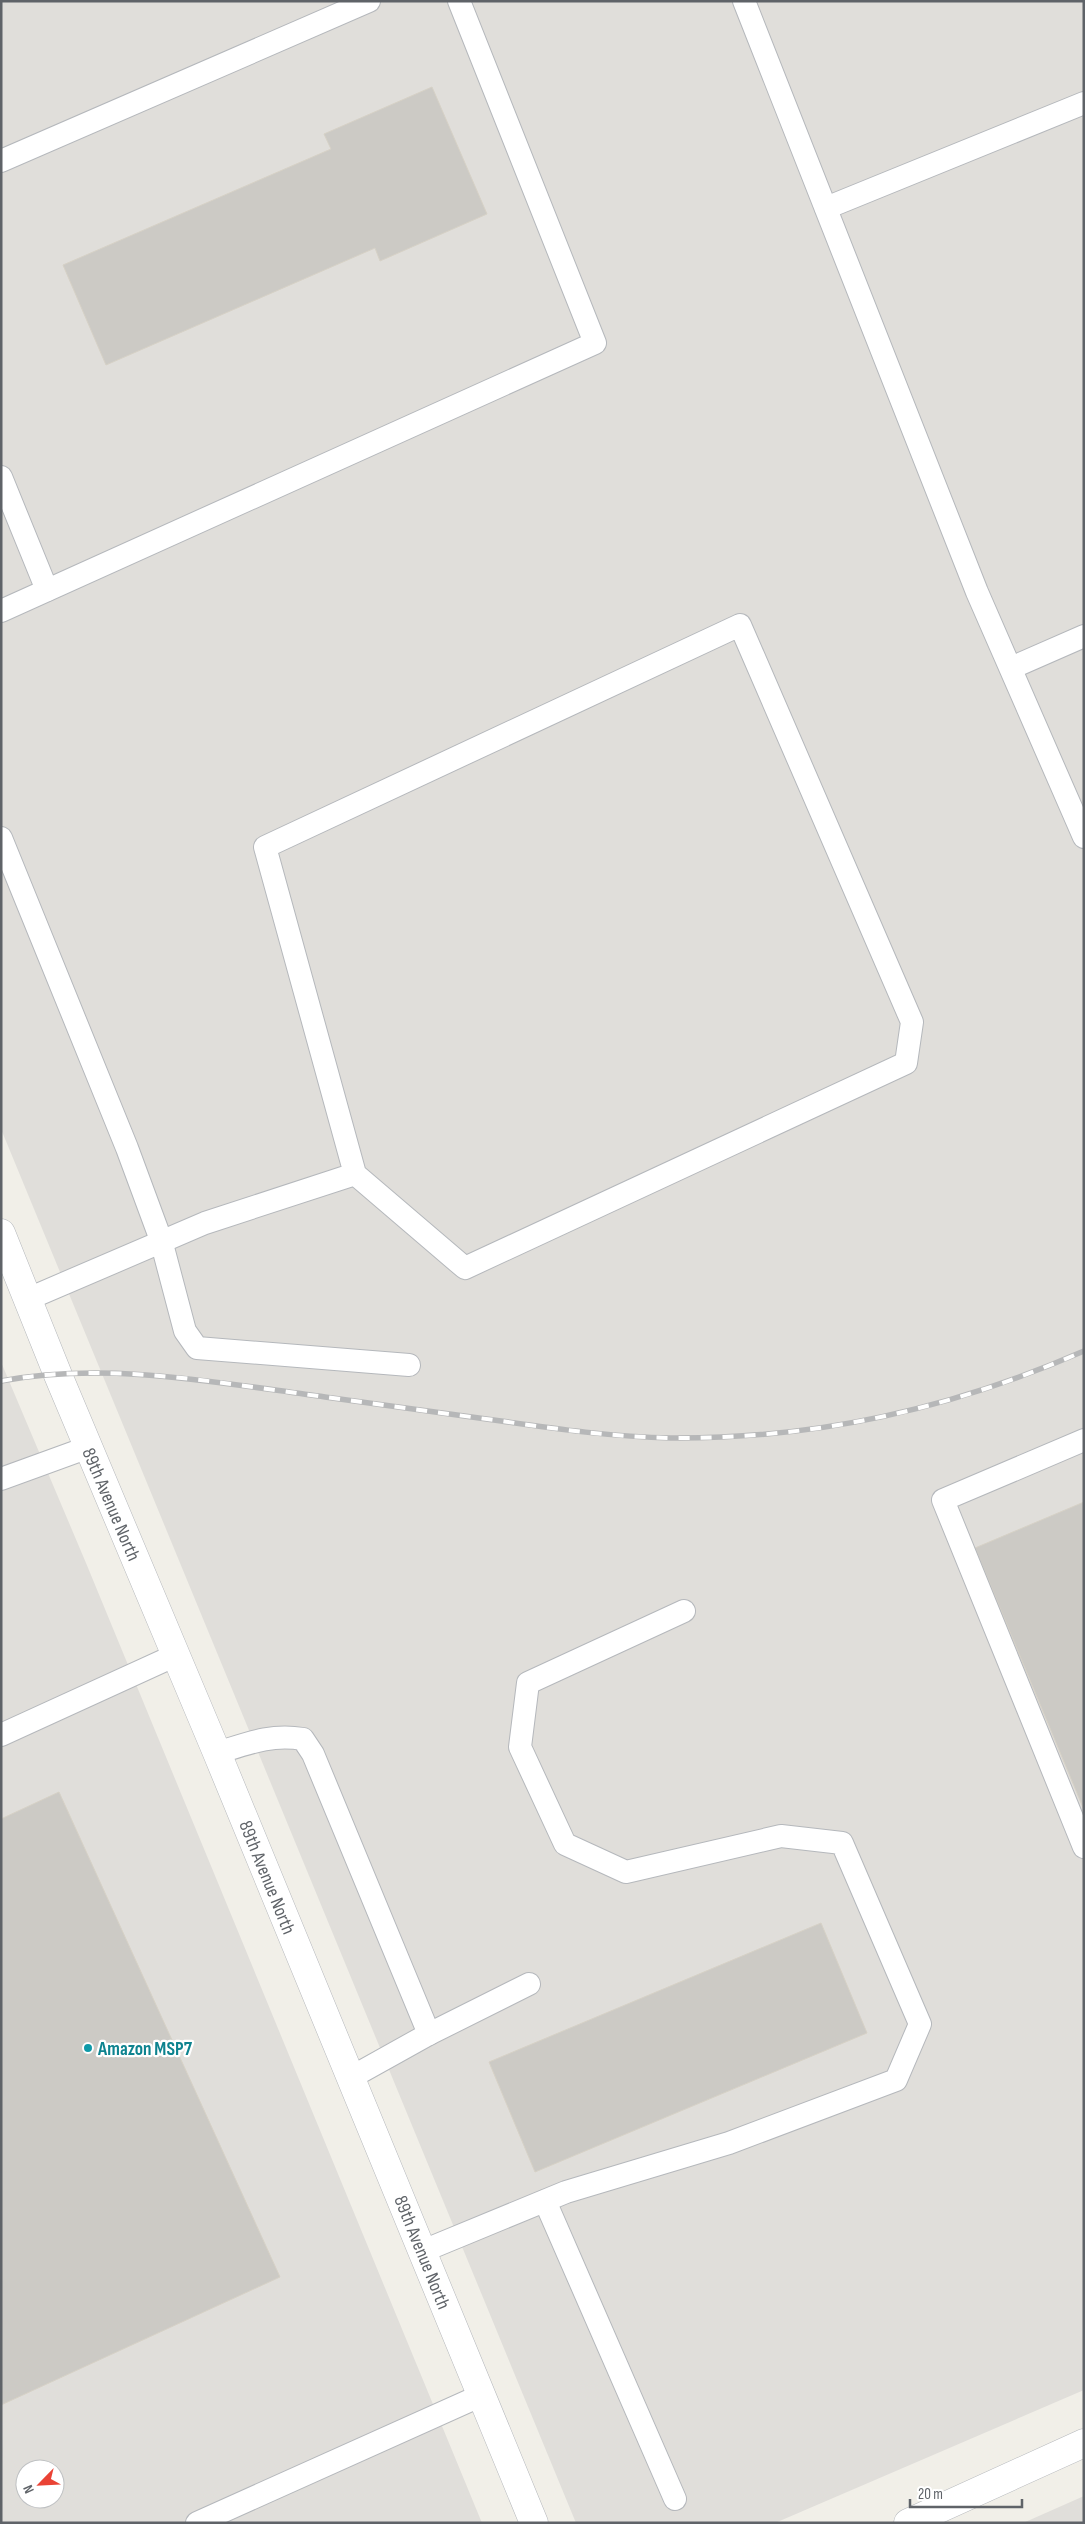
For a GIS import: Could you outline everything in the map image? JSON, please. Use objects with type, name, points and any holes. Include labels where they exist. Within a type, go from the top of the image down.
[{"type":"street","name":"89th Avenue North","points":[[3,1240],[217,1753],[534,2523]]},
{"type":"street","points":[[908,2523],[1084,2443]]},
{"type":"lane","points":[[1,160],[369,1]]},
{"type":"lane","points":[[1,611],[595,343],[459,1]]},
{"type":"lane","points":[[744,1],[974,582],[1084,837]]},
{"type":"lane","points":[[826,208],[1084,103]]},
{"type":"lane","points":[[1,477],[47,590]]},
{"type":"lane","points":[[740,625],[912,1022],[906,1063],[465,1268],[355,1174],[265,847],[740,625]]},
{"type":"lane","points":[[1011,668],[1084,636]]},
{"type":"lane","points":[[1,838],[127,1148],[161,1240],[185,1331],[197,1348],[409,1365]]},
{"type":"lane","points":[[28,1299],[204,1223],[355,1174]]},
{"type":"lane","points":[[1084,1440],[943,1500],[1084,1847]]},
{"type":"lane","points":[[1,1479],[89,1447]]},
{"type":"lane","points":[[423,2251],[594,2182],[729,2143],[896,2080],[920,2024],[842,1843],[781,1836],[626,1872],[565,1844],[520,1747],[528,1683],[684,1611]]},
{"type":"lane","points":[[1,1735],[176,1655]]},
{"type":"lane","points":[[217,1753],[265,1737],[303,1739],[313,1754],[428,2034]]},
{"type":"lane","points":[[350,2078],[428,2034],[529,1984]]},
{"type":"lane","points":[[545,2201],[674,2499]]},
{"type":"lane","points":[[197,2523],[482,2395]]},
{"type":"shaded area","points":[[1,1],[1084,1],[1084,2390],[775,2523],[576,2523],[1,1129]]},
{"type":"shaded area","points":[[1,1362],[86,1563],[482,2523],[1,2523]]},
{"type":"shaded area","points":[[1084,2496],[1084,2523],[1023,2523]]},
{"type":"building","points":[[432,87],[487,214],[380,261],[375,248],[106,365],[63,265],[331,149],[324,134]]},
{"type":"building","points":[[1084,1502],[1084,1810],[975,1548]]},
{"type":"building","name":"Amazon MSP7","points":[[59,1792],[280,2277],[1,2405],[1,1819]]},
{"type":"building","points":[[821,1923],[867,2033],[535,2172],[489,2062]]},
{"type":"railway","points":[[1,1381],[41,1375],[82,1373],[163,1376],[586,1432],[671,1438],[725,1437],[778,1433],[882,1417],[984,1389],[1084,1351]]},
{"type":"place","name":"Amazon MSP7","points":[[88,2048]]}]
